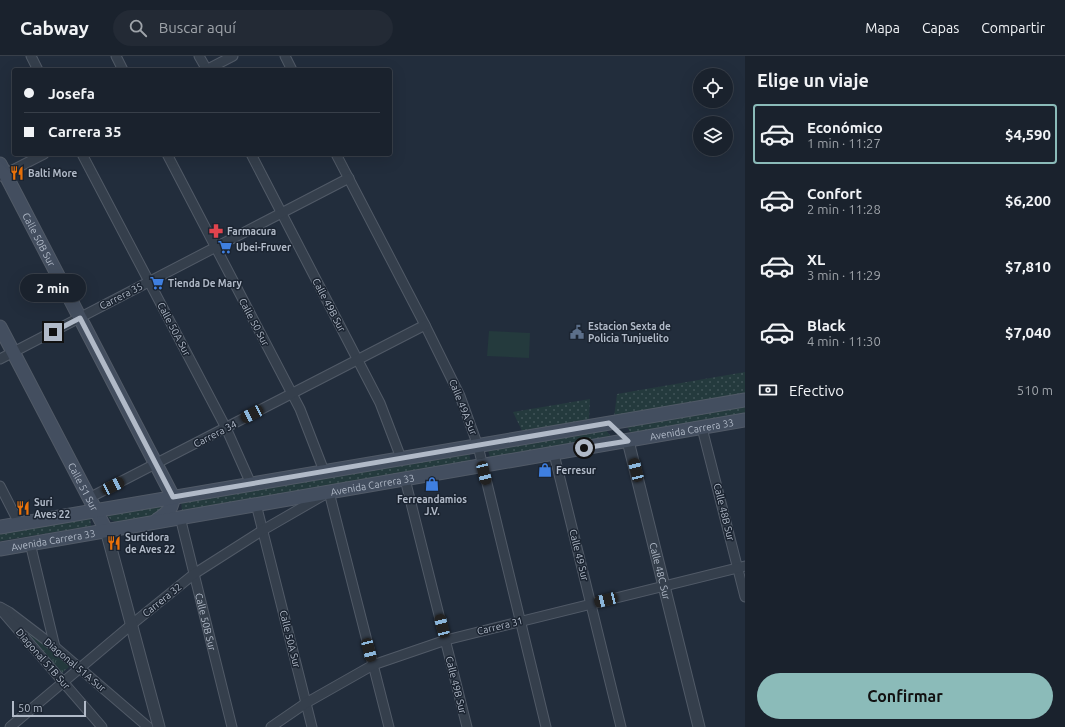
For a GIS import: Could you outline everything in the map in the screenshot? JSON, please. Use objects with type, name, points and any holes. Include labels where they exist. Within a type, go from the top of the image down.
[{"type":"main road","name":"Calle 50B Sur","points":[[2,172],[173,497]]},
{"type":"main road","name":"Calle 51 Sur","points":[[0,327],[106,530]]},
{"type":"main road","name":"Avenida Carrera 33","points":[[0,527],[745,400]]},
{"type":"main road","name":"Avenida Carrera 33","points":[[0,548],[745,420]]},
{"type":"main road","points":[[609,423],[628,441]]},
{"type":"main road","points":[[153,522],[168,511],[173,502],[173,497]]},
{"type":"street","points":[[31,56],[37,68]]},
{"type":"street","points":[[116,56],[122,68]]},
{"type":"street","points":[[200,56],[205,68]]},
{"type":"street","points":[[210,68],[233,56]]},
{"type":"street","points":[[285,56],[291,68]]},
{"type":"street","points":[[2,172],[39,156]]},
{"type":"street","name":"Calle 50A Sur","points":[[83,156],[226,428],[251,484]]},
{"type":"street","name":"Calle 50 Sur","points":[[168,156],[300,409],[324,471]]},
{"type":"street","name":"Calle 49B Sur","points":[[252,156],[380,403],[401,458]]},
{"type":"street","name":"Calle 49A Sur","points":[[337,156],[425,325],[460,396],[478,446],[519,621],[546,727]]},
{"type":"street","name":"Carrera 35","points":[[0,359],[349,178]]},
{"type":"street","name":"Carrera 34","points":[[89,498],[425,325]]},
{"type":"street","name":"Calle 48B Sur","points":[[702,428],[741,567],[745,597]]},
{"type":"street","name":"Calle 48C Sur","points":[[628,441],[698,727]]},
{"type":"street","name":"Calle 49 Sur","points":[[554,454],[621,727]]},
{"type":"street","name":"Calle 49B Sur","points":[[405,479],[467,727]]},
{"type":"street","points":[[0,486],[19,523]]},
{"type":"street","points":[[329,492],[388,727]]},
{"type":"street","name":"Carrera 32","points":[[10,727],[130,625],[194,574],[263,530],[329,492]]},
{"type":"street","name":"Calle 50A Sur","points":[[256,504],[312,727]]},
{"type":"street","name":"Calle 50B Sur","points":[[180,517],[232,727]]},
{"type":"street","name":"Calle 51 Sur","points":[[106,530],[158,727]]},
{"type":"street","points":[[30,543],[55,647]]},
{"type":"street","name":"Carrera 31","points":[[271,727],[306,703],[373,665],[446,640],[741,567]]},
{"type":"street","name":"Diagonal 51A Sur","points":[[0,608],[9,612],[55,647],[148,727]]},
{"type":"street","name":"Diagonal 51B Sur","points":[[0,608],[62,683],[102,727]]},
{"type":"green space","points":[[489,331],[530,333],[529,358],[487,356]]},
{"type":"green space","points":[[745,372],[745,394],[614,417],[617,394]]},
{"type":"green space","points":[[590,399],[589,421],[523,433],[513,412]]},
{"type":"green space","points":[[745,406],[745,416],[633,436],[627,427]]},
{"type":"green space","points":[[606,430],[613,439],[491,461],[488,450]]},
{"type":"green space","points":[[469,453],[471,462],[182,511],[181,501]]},
{"type":"green space","points":[[166,504],[158,514],[117,522],[111,520],[107,515]]},
{"type":"green space","points":[[90,517],[91,526],[0,541],[0,531]]},
{"type":"green space","points":[[7,612],[71,665],[61,674]]},
{"type":"place","name":"Balti More","points":[[17,173]]},
{"type":"place","name":"Farmacura","points":[[216,231]]},
{"type":"place","name":"Ubei-Fruver","points":[[225,247]]},
{"type":"place","name":"Tienda De Mary","points":[[157,283]]},
{"type":"place","name":"Estacion Sexta de Policia Tunjuelito","points":[[577,332]]},
{"type":"place","name":"Ferresur","points":[[545,470]]},
{"type":"place","name":"Ferreandamios J.V.","points":[[432,484]]},
{"type":"place","name":"Suri Aves 22","points":[[23,508]]},
{"type":"place","name":"Surtidora de Aves 22","points":[[114,543]]},
{"type":"route","points":[[53,332],[80,318],[173,497],[609,423],[628,441],[584,448]]}]
